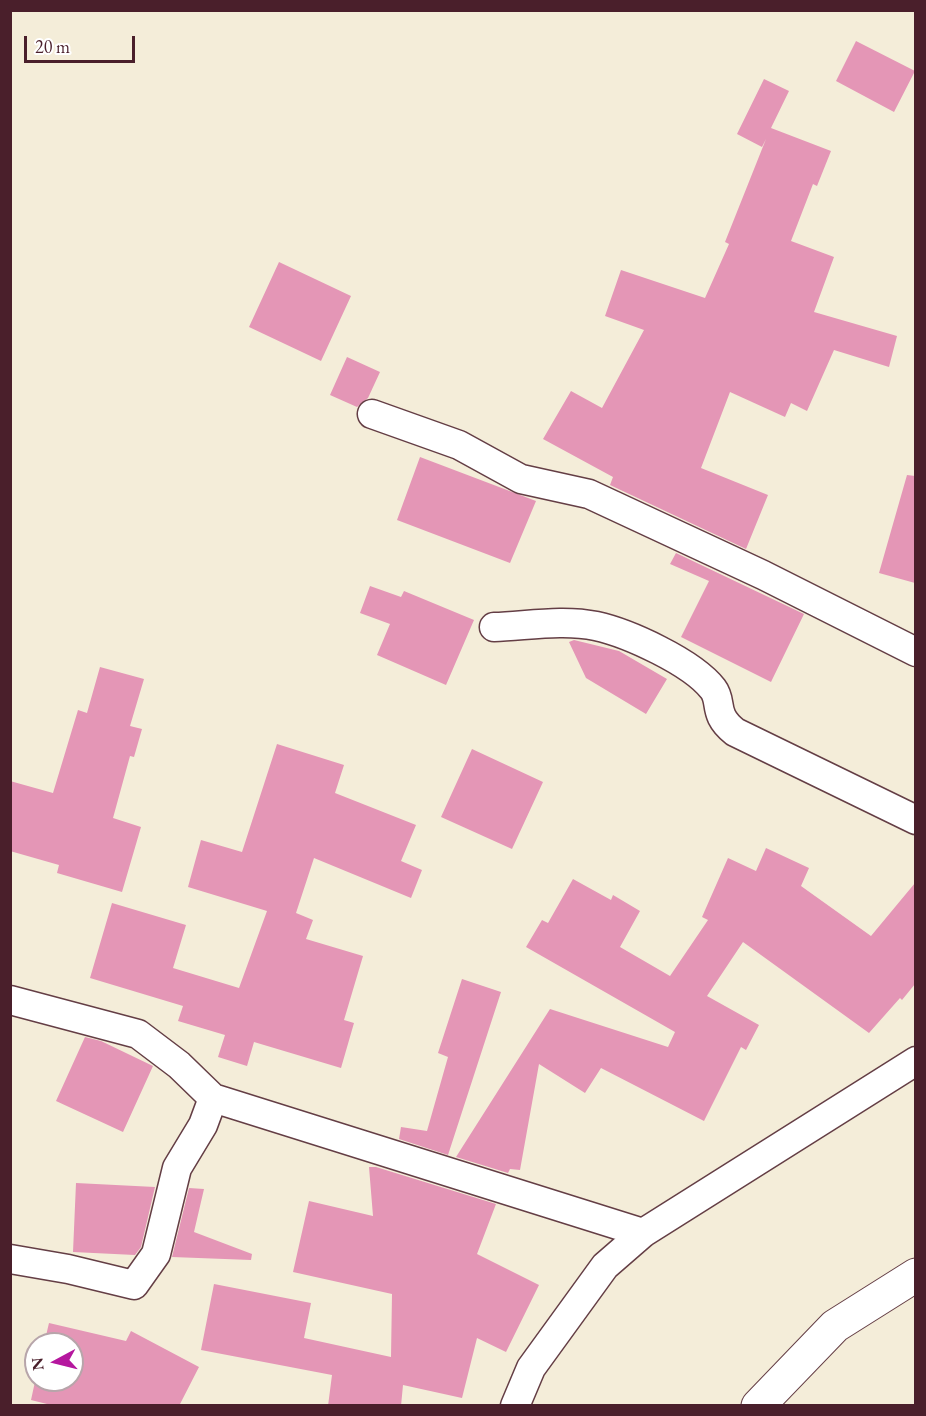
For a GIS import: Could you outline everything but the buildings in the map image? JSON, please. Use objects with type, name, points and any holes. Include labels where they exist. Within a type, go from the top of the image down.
[{"type":"street","points":[[372,414],[459,445],[521,479],[589,494],[762,575],[915,652]]},
{"type":"street","points":[[494,627],[565,623],[595,626],[644,644],[695,673],[714,690],[718,711],[724,724],[735,732],[915,820]]},
{"type":"street","points":[[10,1000],[138,1034],[179,1065],[213,1098],[643,1233]]},
{"type":"street","points":[[514,1406],[531,1368],[605,1266],[643,1233],[915,1061]]},
{"type":"street","points":[[10,1260],[68,1269],[134,1285],[156,1254],[177,1168],[203,1125],[213,1098]]},
{"type":"street","points":[[758,1406],[835,1326],[915,1275]]}]
